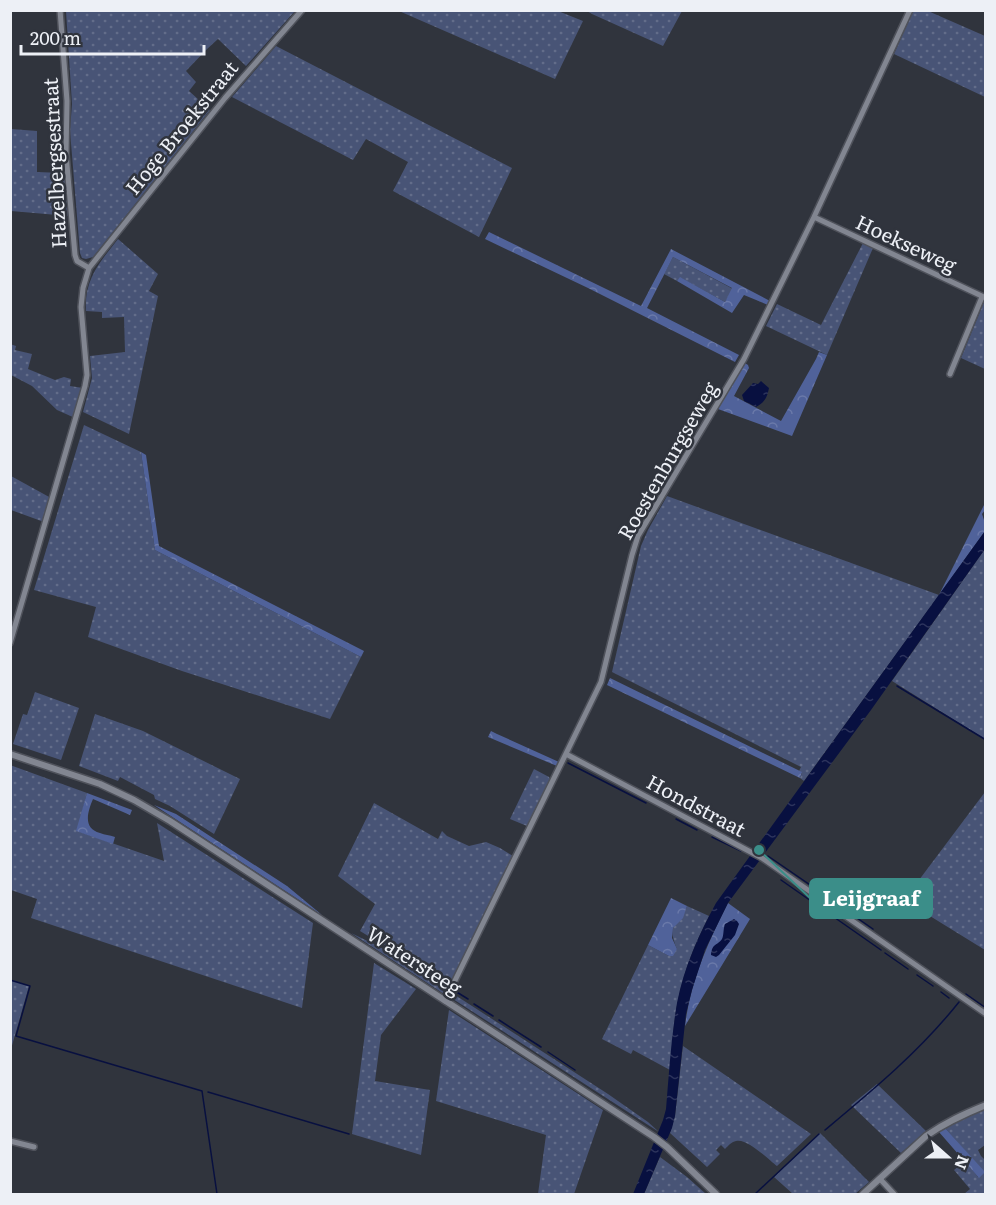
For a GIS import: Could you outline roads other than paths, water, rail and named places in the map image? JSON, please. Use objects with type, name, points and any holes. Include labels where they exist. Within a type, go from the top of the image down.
[{"type":"street","name":"Hazelbergsestraat","points":[[10,643],[68,448],[87,375],[81,307],[88,268],[77,261],[75,255],[66,154],[67,101],[60,10]]},
{"type":"street","name":"Hoge Broekstraat","points":[[88,268],[225,98],[302,10]]},
{"type":"street","name":"Roestenburgseweg","points":[[445,1001],[601,682],[638,536],[744,359],[814,218],[910,10]]},
{"type":"street","name":"Hoekseweg","points":[[814,218],[984,298]]},
{"type":"street","points":[[950,374],[984,298]]},
{"type":"street","name":"Watersteeg","points":[[10,754],[100,784],[156,813],[654,1137],[716,1194]]},
{"type":"street","name":"Hondstraat","points":[[566,754],[762,858],[986,1014]]},
{"type":"street","points":[[863,1194],[926,1136],[951,1120],[986,1105]]},
{"type":"street","points":[[10,1141],[34,1147]]},
{"type":"street","points":[[880,1179],[894,1194]]},
{"type":"water","points":[[761,381],[769,388],[765,399],[756,407],[744,401],[742,395],[753,383],[758,384]]},
{"type":"water","points":[[985,531],[985,549],[871,710],[728,903],[705,950],[686,1014],[672,1128],[644,1194],[633,1194],[666,1109],[673,1029],[680,990],[693,951],[716,903]]},
{"type":"water","points":[[734,919],[739,924],[735,935],[719,955],[716,957],[711,955],[714,947],[722,939],[725,924]]},
{"type":"waterway","points":[[897,686],[986,740]]},
{"type":"waterway","points":[[568,763],[646,803]]},
{"type":"waterway","points":[[676,819],[697,830]]},
{"type":"waterway","points":[[712,837],[741,851]]},
{"type":"waterway","points":[[768,856],[819,891]]},
{"type":"waterway","points":[[781,880],[881,950]]},
{"type":"waterway","points":[[824,895],[873,929]]},
{"type":"waterway","points":[[885,953],[908,969]]},
{"type":"waterway","points":[[917,975],[933,986]]},
{"type":"waterway","points":[[10,980],[30,986],[16,1036],[202,1091],[217,1194]]},
{"type":"waterway","points":[[455,991],[468,999]]},
{"type":"waterway","points":[[941,992],[949,998]]},
{"type":"waterway","points":[[966,994],[986,1008]]},
{"type":"waterway","points":[[825,1130],[912,1053],[959,1002]]},
{"type":"waterway","points":[[474,1004],[493,1016]]},
{"type":"waterway","points":[[499,1020],[541,1047]]},
{"type":"waterway","points":[[548,1052],[575,1070]]},
{"type":"waterway","points":[[208,1092],[349,1134]]},
{"type":"waterway","points":[[755,1194],[819,1134]]},
{"type":"place","name":"Leijgraaf","points":[[759,850]]}]
